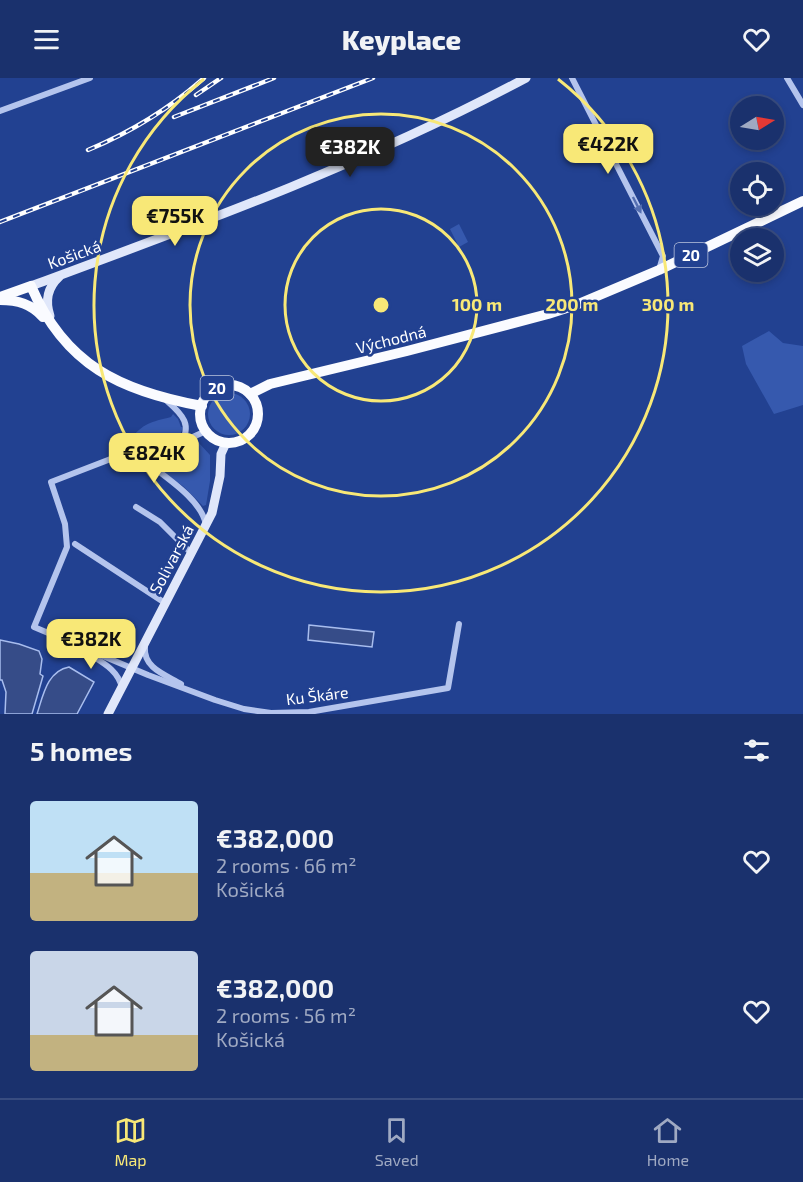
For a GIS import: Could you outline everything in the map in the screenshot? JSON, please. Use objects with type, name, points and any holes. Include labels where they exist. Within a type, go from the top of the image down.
[{"type":"main road","name":"Východná","points":[[250,394],[270,384],[548,314],[584,302],[659,270],[803,201]]},
{"type":"main road","name":"20","points":[[31,286],[54,328],[81,358],[108,378],[125,386],[202,406]]},
{"type":"main road","name":"Košická","points":[[0,298],[31,286]]},
{"type":"main road","points":[[0,298],[18,301],[36,309],[54,328]]},
{"type":"main road","name":"20","points":[[206,431],[202,423],[202,406],[205,398],[219,387],[236,386],[250,394],[258,411],[254,429],[242,440],[226,443]]},
{"type":"main road","points":[[206,431],[218,441],[226,443]]},
{"type":"street","points":[[0,111],[90,78]]},
{"type":"street","name":"Košická","points":[[31,286],[238,209],[359,159],[423,131],[526,78]]},
{"type":"street","points":[[572,78],[663,256],[659,270]]},
{"type":"street","points":[[787,78],[803,105]]},
{"type":"street","points":[[663,256],[678,261]]},
{"type":"street","points":[[54,328],[47,306],[48,293],[52,284],[63,274]]},
{"type":"street","points":[[163,397],[182,414],[185,420],[185,435],[179,444]]},
{"type":"street","points":[[132,668],[34,627],[67,547],[65,524],[51,482],[122,455],[179,444],[206,431]]},
{"type":"street","name":"Solivarská","points":[[108,714],[206,525],[216,497],[221,454],[226,443]]},
{"type":"street","points":[[134,452],[190,498],[203,514],[206,525]]},
{"type":"street","points":[[136,507],[160,522],[191,553]]},
{"type":"street","points":[[75,544],[165,603]]},
{"type":"street","name":"Ku Škáre","points":[[132,668],[203,696],[244,709],[271,713],[309,712],[448,688],[459,624]]},
{"type":"street","points":[[70,642],[114,670],[119,676],[122,689]]},
{"type":"street","points":[[146,642],[144,655],[148,663],[203,696]]},
{"type":"shaded area","points":[[459,224],[468,242],[459,247],[450,229]]},
{"type":"shaded area","points":[[769,331],[783,343],[803,346],[803,405],[774,414],[746,364],[742,346]]},
{"type":"shaded area","points":[[229,393],[237,394],[244,399],[249,406],[249,422],[244,429],[237,434],[229,435],[221,434],[214,429],[209,422],[208,414],[209,406],[214,399],[221,394]]},
{"type":"shaded area","points":[[173,414],[183,427],[179,438],[164,444],[133,446],[130,440],[139,430],[153,422],[171,417]]},
{"type":"shaded area","points":[[198,442],[210,455],[210,481],[206,505],[203,506],[183,486],[150,461],[152,455],[184,448]]},
{"type":"shaded area","points":[[309,625],[374,632],[372,647],[308,640]]},
{"type":"shaded area","points":[[0,640],[39,651],[42,659],[40,674],[43,676],[32,714],[5,714],[6,692],[0,680]]},
{"type":"shaded area","points":[[69,667],[94,682],[77,714],[37,714],[51,679],[62,669]]},
{"type":"railway","points":[[88,150],[149,119],[204,78]]},
{"type":"railway","points":[[196,95],[221,78]]},
{"type":"railway","points":[[174,117],[274,78]]},
{"type":"railway","points":[[0,222],[373,78]]}]
